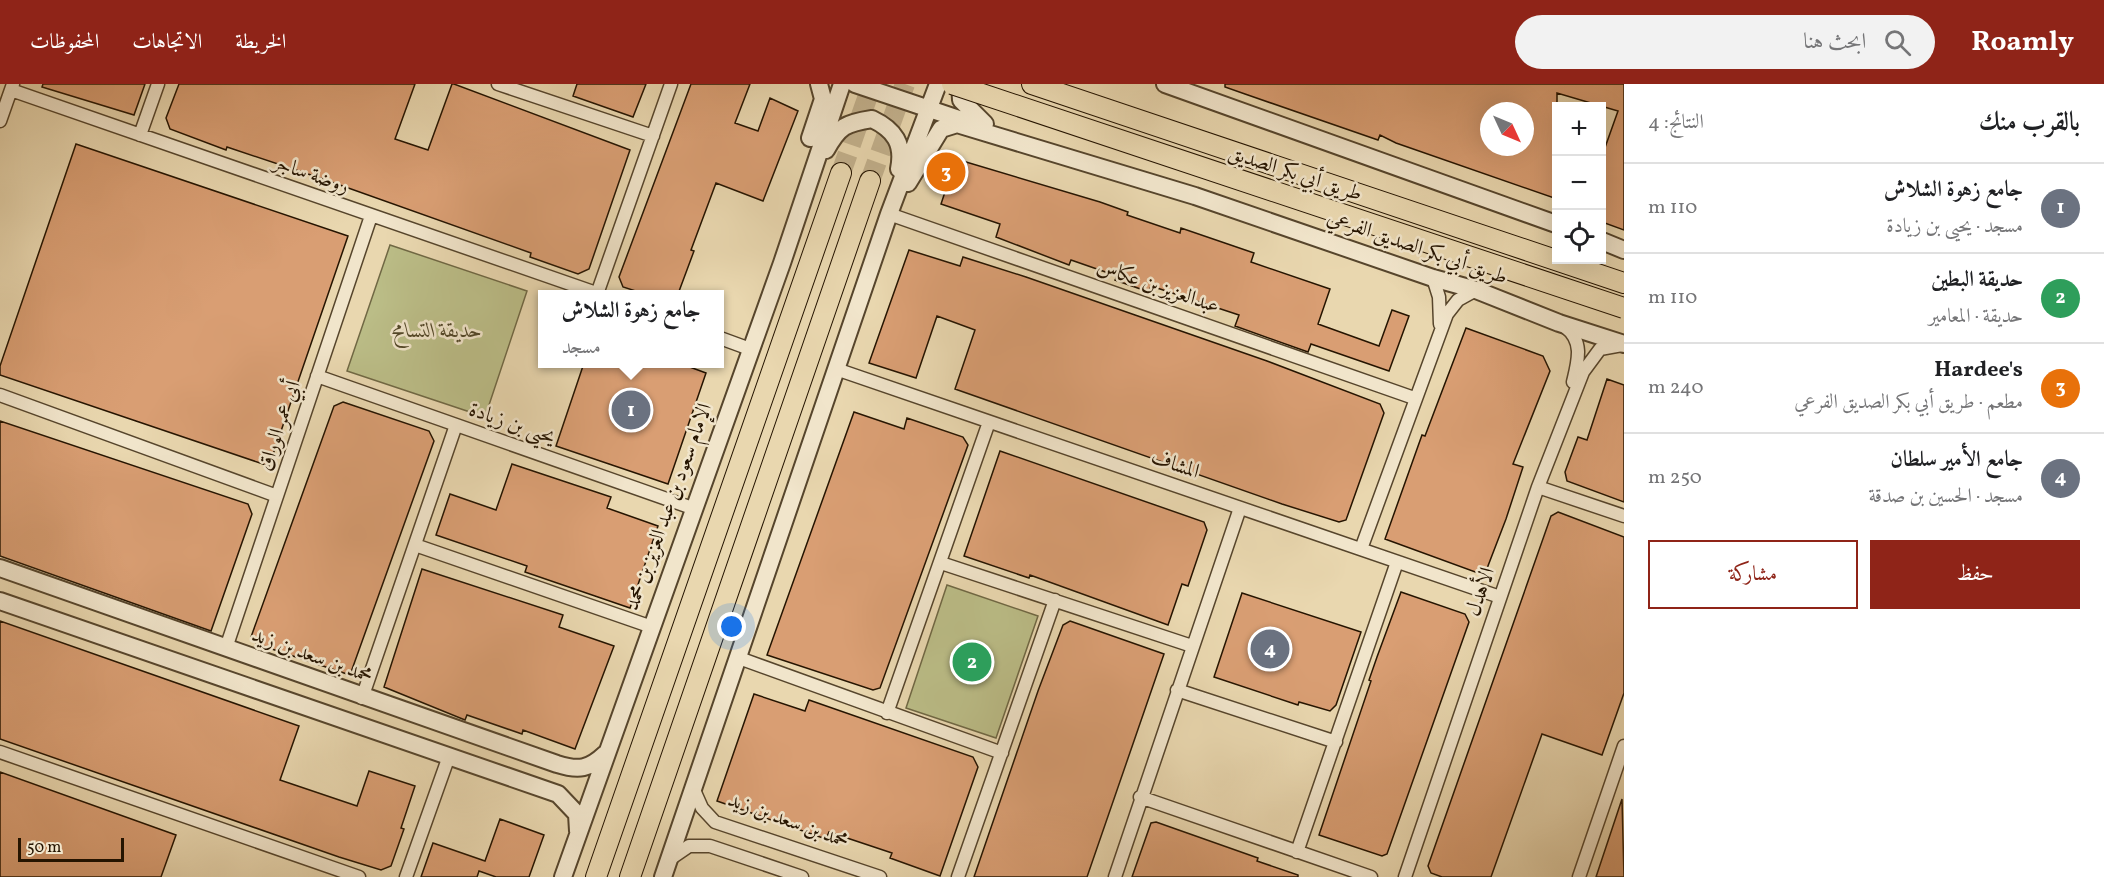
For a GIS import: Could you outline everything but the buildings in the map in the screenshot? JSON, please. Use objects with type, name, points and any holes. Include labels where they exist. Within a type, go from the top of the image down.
[{"type":"main road","name":"طريق أبي بكر الصديق","points":[[952,84],[1624,308]]},
{"type":"main road","name":"طريق أبي بكر الصديق","points":[[1032,84],[1624,284]]},
{"type":"main road","points":[[596,877],[841,173]]},
{"type":"main road","points":[[630,877],[870,181]]},
{"type":"street","points":[[140,135],[158,84]]},
{"type":"street","points":[[498,84],[652,136]]},
{"type":"street","points":[[599,290],[671,84]]},
{"type":"street","points":[[797,216],[810,140],[823,99],[819,84]]},
{"type":"street","name":"الإمام سعود بن عبد العزيز بن محمد","points":[[564,877],[606,753],[695,509],[842,84]]},
{"type":"street","name":"طريق أبي بكر الصديق الفرعي","points":[[855,84],[927,110],[1065,152],[1433,278],[1476,290],[1559,323],[1624,344]]},
{"type":"street","points":[[663,877],[740,658],[889,214],[938,84]]},
{"type":"street","points":[[960,84],[961,100],[980,122],[1065,152]]},
{"type":"street","points":[[1165,84],[1552,222]]},
{"type":"street","points":[[0,121],[12,87]]},
{"type":"street","name":"روضة ساجر","points":[[12,87],[140,135],[586,290]]},
{"type":"street","points":[[797,216],[836,132],[852,122],[872,119],[897,136],[902,153],[889,214]]},
{"type":"street","name":"طريق أبي بكر الصديق الفرعي","points":[[889,214],[941,129],[957,123],[1195,196]]},
{"type":"street","name":"عبدالعزيز بن عكاس","points":[[889,214],[1414,398]]},
{"type":"street","name":"أبي عمر الوراق","points":[[225,648],[371,216]]},
{"type":"street","points":[[1606,243],[1624,250]]},
{"type":"street","points":[[1433,278],[1441,313],[1437,339]]},
{"type":"street","points":[[1361,549],[1414,398],[1452,305],[1476,290]]},
{"type":"street","points":[[1559,323],[1575,334],[1578,348],[1565,419]]},
{"type":"street","points":[[724,339],[750,349]]},
{"type":"street","name":"الأهدل","points":[[1405,877],[1538,487],[1565,419],[1591,358],[1600,349],[1624,344]]},
{"type":"street","name":"المشاف","points":[[836,369],[1500,597]]},
{"type":"street","name":"يحيى بن زيادة","points":[[317,376],[695,509]]},
{"type":"street","points":[[0,395],[277,496]]},
{"type":"street","points":[[887,713],[989,422]]},
{"type":"street","points":[[362,698],[456,425]]},
{"type":"street","points":[[1538,487],[1624,516]]},
{"type":"street","points":[[1115,877],[1240,508]]},
{"type":"street","points":[[415,545],[652,627]]},
{"type":"street","points":[[1297,852],[1397,562]]},
{"type":"street","points":[[941,563],[1192,646]]},
{"type":"street","name":"محمد بن سعد بن زيد","points":[[0,568],[362,698],[570,768],[592,766],[606,753]]},
{"type":"street","points":[[958,877],[1055,600]]},
{"type":"street","points":[[0,601],[558,794],[569,803],[576,814],[578,835]]},
{"type":"street","points":[[740,658],[1002,753]]},
{"type":"street","points":[[1177,690],[1336,742]]},
{"type":"street","points":[[1579,877],[1624,746]]},
{"type":"street","points":[[0,752],[359,877]]},
{"type":"street","points":[[406,877],[449,756]]},
{"type":"street","points":[[544,789],[553,787],[562,781],[557,764]]},
{"type":"street","name":"محمد بن سعد بن زيد","points":[[694,790],[702,807],[715,822],[880,877]]},
{"type":"street","points":[[1140,798],[1371,877]]},
{"type":"street","points":[[670,859],[689,846],[711,846],[802,877]]},
{"type":"green space","name":"حديقة التسامح","points":[[390,245],[527,291],[485,417],[347,371]]},
{"type":"green space","points":[[947,585],[1038,616],[996,738],[906,708]]},
{"type":"tunnel","points":[[841,173],[872,84]]},
{"type":"tunnel","points":[[870,181],[905,84]]},
{"type":"place","name":"Hardee's","points":[[946,172]]},
{"type":"place","name":"جامع زهوة الشلاش","points":[[631,410]]},
{"type":"place","name":"جامع الأمير سلطان","points":[[1270,649]]},
{"type":"place","name":"حديقة البطين","points":[[972,662]]}]
